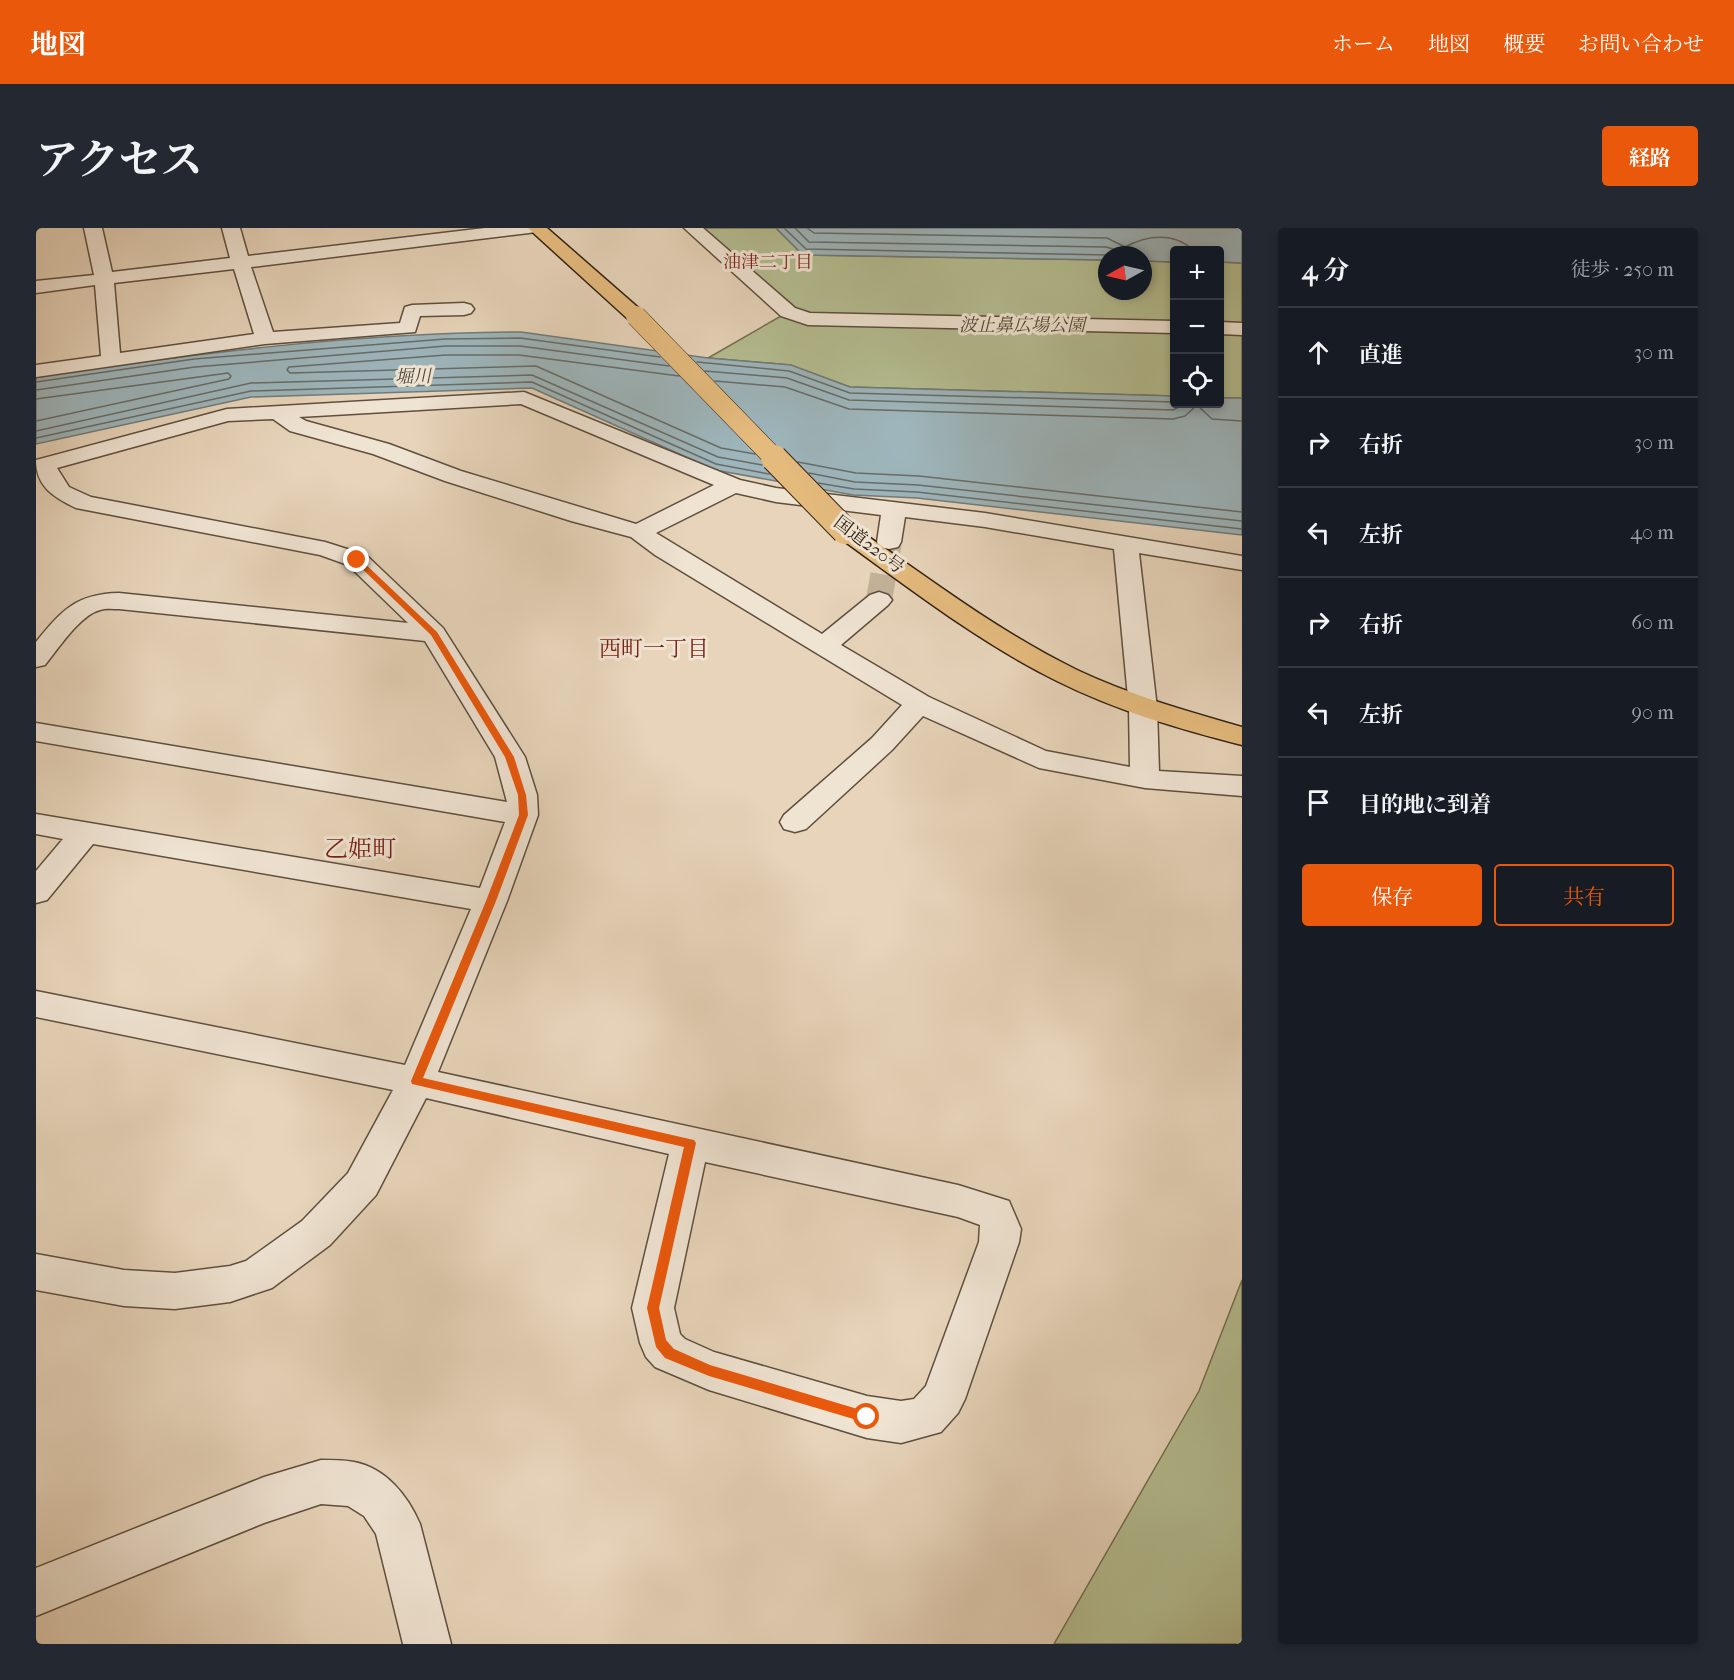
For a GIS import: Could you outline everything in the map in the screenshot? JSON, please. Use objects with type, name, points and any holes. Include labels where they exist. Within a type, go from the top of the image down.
[{"type":"highway","name":"国道220号","points":[[537,228],[636,316],[846,531],[992,632],[1066,675],[1143,708],[1242,736]]},
{"type":"street","points":[[93,228],[104,279],[111,359]]},
{"type":"street","points":[[231,228],[239,262],[252,293],[265,338]]},
{"type":"street","points":[[36,287],[530,228]]},
{"type":"street","points":[[693,228],[788,312],[802,318],[1170,327]]},
{"type":"street","points":[[36,371],[265,338],[408,328],[412,310],[464,309]]},
{"type":"street","points":[[1224,328],[1242,329]]},
{"type":"street","points":[[36,1272],[124,1288],[175,1291],[230,1284],[258,1275],[316,1233],[362,1184],[416,1081],[491,901],[523,815],[522,795],[510,757],[434,634],[357,560],[325,549],[84,504],[61,492],[40,467],[226,415],[524,398],[734,485],[776,495],[985,520],[1242,563]]},
{"type":"street","points":[[274,411],[298,426],[381,449],[453,476],[579,516],[639,532],[664,550],[920,703],[1039,759],[1145,779],[1242,786]]},
{"type":"street","points":[[639,532],[734,485]]},
{"type":"street","points":[[889,542],[894,509]]},
{"type":"street","points":[[1126,543],[1143,708],[1145,779]]},
{"type":"street","points":[[824,646],[879,600]]},
{"type":"street","points":[[36,659],[78,612],[89,604],[100,602],[119,601],[434,634]]},
{"type":"street","points":[[795,822],[882,744],[920,703]]},
{"type":"street","points":[[36,732],[523,815]]},
{"type":"street","points":[[36,824],[491,901]]},
{"type":"street","points":[[36,892],[86,832]]},
{"type":"street","points":[[36,1004],[416,1081],[958,1201],[995,1213],[1001,1228],[999,1242],[943,1399],[926,1417],[901,1422],[867,1417],[709,1370],[670,1353],[665,1348],[661,1343],[653,1308],[690,1143]]},
{"type":"street","points":[[36,1592],[264,1500],[321,1482],[355,1484],[380,1500],[397,1524],[427,1644]]},
{"type":"green space","name":"波止鼻広場公園","points":[[693,228],[776,228],[803,255],[1098,260],[1098,300],[1152,300],[1152,261],[1170,262],[1170,396],[850,387],[790,365],[708,358],[788,312]]},
{"type":"green space","points":[[1224,262],[1242,263],[1242,398],[1224,398]]},
{"type":"green space","points":[[1242,1280],[1242,1644],[1054,1644],[1199,1391]]},
{"type":"water","points":[[776,228],[1242,228],[1242,263],[1224,262],[1224,246],[1170,246],[1170,262],[1152,261],[1152,246],[1098,246],[1098,260],[803,255]]},
{"type":"water","name":"堀川","points":[[521,332],[708,358],[791,365],[850,387],[1170,396],[1170,408],[1224,408],[1224,398],[1242,398],[1242,535],[917,498],[853,495],[715,470],[532,388],[251,397],[36,444],[36,377],[217,352],[338,340]]},
{"type":"tunnel","points":[[879,600],[889,542]]},
{"type":"district","name":"油津二丁目","points":[[768,262]]},
{"type":"district","name":"西町一丁目","points":[[654,649]]},
{"type":"district","name":"乙姫町","points":[[360,849]]},
{"type":"route","points":[[357,560],[434,634],[510,757],[522,795],[523,815],[491,901],[416,1081],[690,1143],[653,1308],[661,1343],[670,1353],[709,1370],[867,1417]]}]
